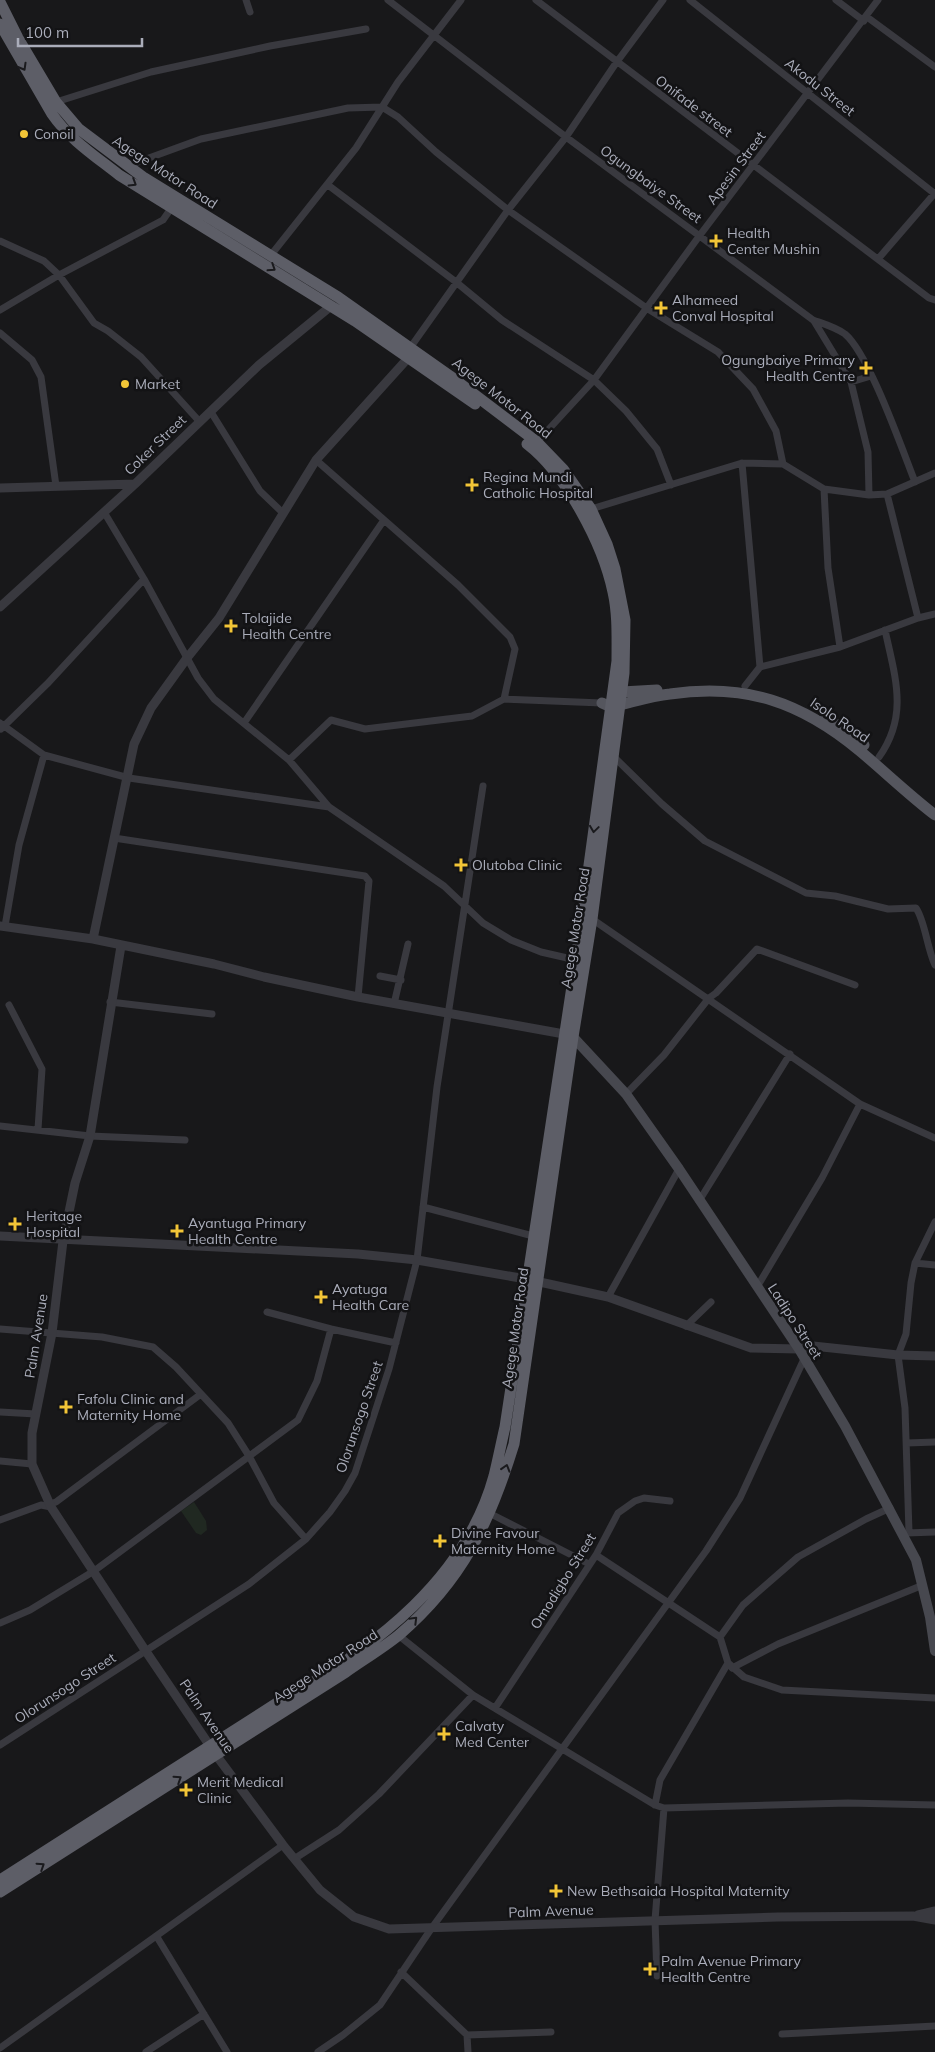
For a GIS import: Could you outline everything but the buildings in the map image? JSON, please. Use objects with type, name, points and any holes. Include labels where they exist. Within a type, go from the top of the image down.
[{"type":"highway","name":"Agege Motor Road","points":[[0,2],[18,38],[56,102],[79,129],[127,166],[271,255],[335,302],[537,442],[563,469],[591,509],[616,569],[626,620],[576,960],[568,1035],[532,1280],[505,1428],[494,1477],[474,1524],[452,1564],[423,1596],[377,1639],[0,1892]]},
{"type":"highway","name":"Agege Motor Road","points":[[0,24],[29,78],[60,125],[82,147],[119,175],[335,302]]},
{"type":"highway","name":"Agege Motor Road","points":[[0,1880],[398,1635],[449,1584],[477,1542],[490,1513],[514,1444],[532,1280],[533,1236],[568,1035],[592,920],[613,756],[617,624],[613,592],[600,549],[579,507],[554,472],[531,447],[410,353]]},
{"type":"main road","name":"Isolo Road","points":[[614,701],[702,686],[745,686],[809,708],[843,728],[935,806]]},
{"type":"main road","name":"Isolo Road","points":[[614,701],[704,691],[746,692],[790,706],[821,722],[845,739],[935,815]]},
{"type":"main road","name":"Ladipo Street","points":[[568,1035],[626,1094],[679,1169],[799,1349],[845,1426],[890,1508],[906,1533],[933,1617],[935,1651]]},
{"type":"street","points":[[246,0],[250,12]]},
{"type":"street","name":"Ogungbaiye Street","points":[[388,0],[566,137],[813,320],[846,335],[857,350],[871,376],[916,482]]},
{"type":"street","points":[[271,255],[356,148],[398,82],[461,0]]},
{"type":"street","name":"Onifade street","points":[[536,0],[616,63],[929,298],[935,300]]},
{"type":"street","points":[[93,939],[138,733],[151,708],[234,596],[316,460],[410,353],[456,282],[508,210],[566,137],[616,63],[663,0]]},
{"type":"street","name":"Akodu Street","points":[[690,0],[935,194]]},
{"type":"street","points":[[836,0],[935,67]]},
{"type":"street","name":"Apesin Street","points":[[537,442],[594,380],[700,235],[809,94],[878,0]]},
{"type":"street","points":[[56,102],[151,72],[270,46],[366,29]]},
{"type":"street","points":[[127,166],[201,138],[348,108],[382,106],[398,117],[436,152],[508,210],[648,308],[718,352],[738,371],[752,389],[776,431],[783,464]]},
{"type":"street","points":[[328,185],[456,282],[502,320],[594,380],[619,404],[657,449],[670,485]]},
{"type":"street","points":[[878,259],[935,194]]},
{"type":"street","points":[[0,310],[59,275],[163,220],[172,207]]},
{"type":"street","points":[[0,241],[44,261],[59,275],[94,323],[108,331],[142,357],[199,421]]},
{"type":"street","name":"Coker Street","points":[[0,607],[134,484],[259,365],[335,302]]},
{"type":"street","points":[[813,320],[851,382],[868,452],[868,495]]},
{"type":"street","points":[[0,333],[32,360],[41,377],[56,486]]},
{"type":"street","points":[[851,382],[871,376]]},
{"type":"street","points":[[211,412],[260,491],[283,512]]},
{"type":"street","points":[[316,460],[475,601],[510,637],[515,649],[504,699]]},
{"type":"street","points":[[742,463],[760,668]]},
{"type":"street","points":[[591,509],[742,463],[783,464],[824,489],[868,495],[887,494],[935,474]]},
{"type":"street","points":[[0,488],[134,484]]},
{"type":"street","points":[[824,489],[828,568],[840,647]]},
{"type":"street","points":[[887,494],[918,618]]},
{"type":"street","points":[[104,512],[144,579],[198,678],[214,699],[289,760],[329,807],[444,886],[483,923],[511,940],[542,952],[576,960]]},
{"type":"street","points":[[244,723],[384,520]]},
{"type":"street","points":[[144,579],[47,684],[1,726],[44,755],[129,778],[329,807]]},
{"type":"street","points":[[745,686],[760,668],[840,647],[918,618],[935,614]]},
{"type":"street","points":[[879,757],[891,740],[897,713],[897,682],[885,630]]},
{"type":"street","points":[[289,760],[331,720],[365,729],[472,716],[504,699],[614,701]]},
{"type":"street","points":[[44,755],[19,845],[2,926],[93,939],[358,997],[568,1035]]},
{"type":"street","points":[[613,756],[662,804],[705,841],[806,893],[835,896],[888,909],[916,908],[920,913],[928,948],[935,965]]},
{"type":"street","name":"Olorunsogo Street","points":[[0,1745],[249,1584],[306,1539],[345,1491],[355,1472],[396,1343],[417,1260],[463,906],[483,786]]},
{"type":"street","points":[[114,838],[365,876],[369,881],[358,997]]},
{"type":"street","points":[[592,920],[790,1054],[860,1104],[935,1138]]},
{"type":"street","points":[[394,1004],[408,944]]},
{"type":"street","name":"Palm Avenue","points":[[121,946],[110,1002],[90,1136],[75,1183],[63,1241],[52,1333],[32,1434],[32,1464],[51,1506],[145,1650],[213,1750],[283,1845],[320,1890],[354,1916],[389,1929],[655,1920],[913,1916],[935,1920]]},
{"type":"street","points":[[626,1094],[664,1055],[708,998],[716,993],[757,949],[855,985]]},
{"type":"street","points":[[380,976],[401,980]]},
{"type":"street","points":[[110,1002],[212,1014]]},
{"type":"street","points":[[9,1006],[42,1069],[38,1130]]},
{"type":"street","points":[[700,1201],[790,1054]]},
{"type":"street","points":[[757,1287],[822,1178],[860,1104]]},
{"type":"street","points":[[0,1126],[90,1136],[185,1140]]},
{"type":"street","points":[[608,1297],[679,1169]]},
{"type":"street","points":[[423,1207],[533,1236]]},
{"type":"street","points":[[935,1222],[915,1263],[906,1334],[898,1355],[903,1379],[907,1443],[906,1533],[935,1532]]},
{"type":"street","points":[[0,1236],[63,1241],[358,1254],[417,1260],[532,1280],[608,1297],[751,1348],[799,1349],[813,1346],[898,1355],[935,1356]]},
{"type":"street","points":[[915,1263],[935,1265]]},
{"type":"street","points":[[686,1326],[711,1302]]},
{"type":"street","points":[[267,1312],[331,1329],[396,1343]]},
{"type":"street","points":[[0,1328],[102,1337],[154,1347],[176,1367],[228,1423],[249,1456],[274,1503],[306,1539]]},
{"type":"street","points":[[0,1623],[30,1610],[94,1572],[298,1420],[317,1381],[331,1329]]},
{"type":"street","points":[[318,2052],[343,2035],[380,2005],[431,1929],[706,1551],[740,1498],[804,1359]]},
{"type":"street","points":[[0,1520],[41,1505],[51,1506],[201,1394]]},
{"type":"street","points":[[0,1412],[36,1414]]},
{"type":"street","points":[[907,1443],[935,1442]]},
{"type":"street","points":[[0,1461],[32,1464]]},
{"type":"street","name":"Omodigbo Street","points":[[495,1708],[596,1554],[618,1514],[635,1501],[644,1498],[670,1501]]},
{"type":"street","points":[[720,1637],[743,1605],[798,1557],[890,1508]]},
{"type":"street","points":[[490,1513],[589,1564]]},
{"type":"street","points":[[596,1554],[626,1573],[667,1604],[720,1637],[730,1666],[744,1677],[782,1690],[935,1698]]},
{"type":"street","points":[[655,1805],[660,1780],[730,1666],[923,1584]]},
{"type":"street","points":[[398,1635],[473,1695],[655,1805],[664,1808],[848,1803],[935,1806]]},
{"type":"street","points":[[294,1858],[339,1830],[379,1794],[473,1695]]},
{"type":"street","points":[[657,1976],[655,1920],[664,1808]]},
{"type":"street","points":[[0,2048],[283,1845]]},
{"type":"street","points":[[913,1916],[935,1911]]},
{"type":"street","points":[[157,1937],[227,2052]]},
{"type":"street","points":[[402,1972],[467,2035],[468,2052]]},
{"type":"street","points":[[146,2052],[204,2014]]},
{"type":"street","points":[[782,2034],[935,2026]]},
{"type":"street","points":[[467,2035],[551,2032]]},
{"type":"shaded area","points":[[194,1502],[206,1521],[207,1530],[201,1535],[196,1533],[181,1511]]},
{"type":"place","name":"Conoil","points":[[24,134]]},
{"type":"place","name":"Health Center Mushin","points":[[716,241]]},
{"type":"place","name":"Alhameed Conval Hospital","points":[[661,308]]},
{"type":"place","name":"Ogungbaiye Primary Health Centre","points":[[866,368]]},
{"type":"place","name":"Market","points":[[125,384]]},
{"type":"place","name":"Regina Mundi Catholic Hospital","points":[[472,485]]},
{"type":"place","name":"Tolajide Health Centre","points":[[231,626]]},
{"type":"place","name":"Olutoba Clinic","points":[[461,865]]},
{"type":"place","name":"Heritage Hospital","points":[[15,1224]]},
{"type":"place","name":"Ayantuga Primary Health Centre","points":[[177,1231]]},
{"type":"place","name":"Ayatuga Health Care","points":[[321,1297]]},
{"type":"place","name":"Fafolu Clinic and Maternity Home","points":[[66,1407]]},
{"type":"place","name":"Divine Favour Maternity Home","points":[[440,1541]]},
{"type":"place","name":"Calvaty Med Center","points":[[444,1734]]},
{"type":"place","name":"Merit Medical Clinic","points":[[186,1790]]},
{"type":"place","name":"New Bethsaida Hospital Maternity","points":[[556,1891]]},
{"type":"place","name":"Palm Avenue Primary Health Centre","points":[[650,1969]]}]
